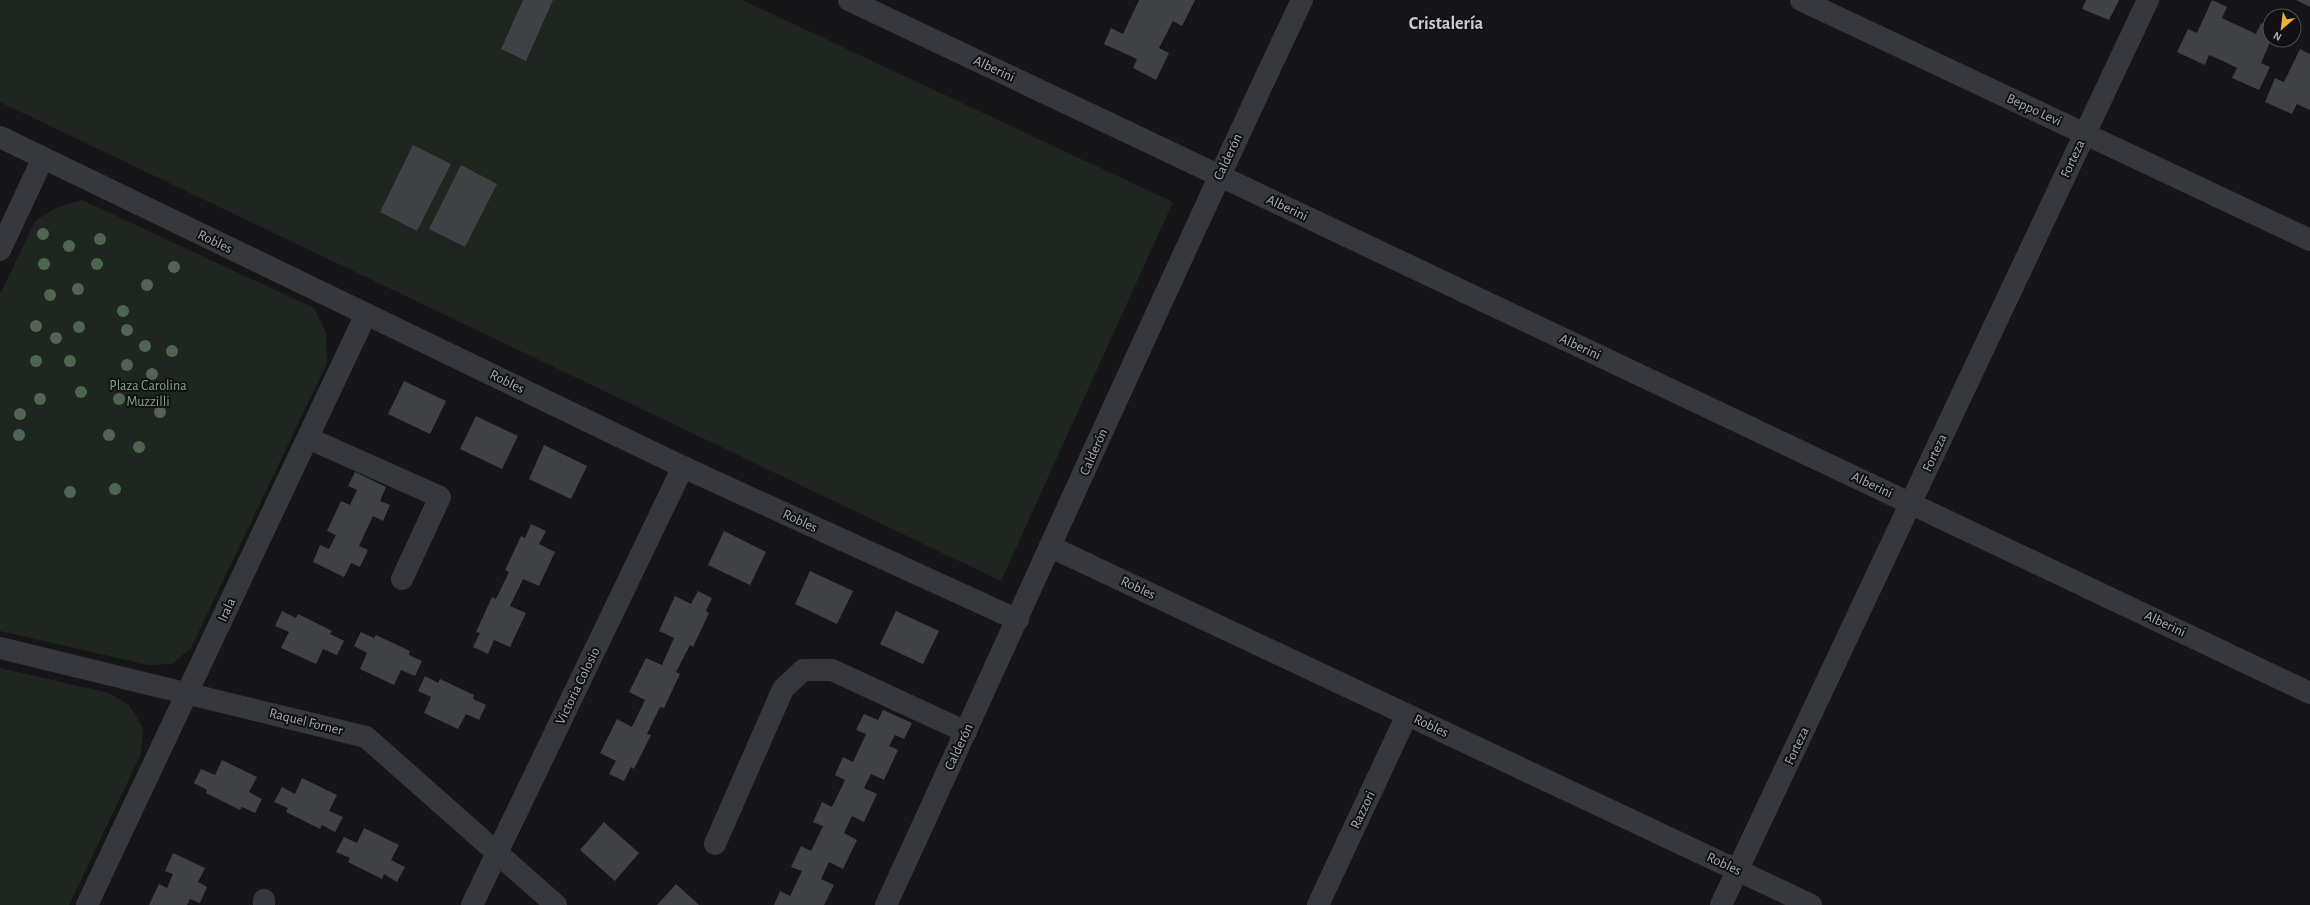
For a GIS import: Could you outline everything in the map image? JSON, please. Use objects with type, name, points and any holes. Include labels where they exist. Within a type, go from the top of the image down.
[{"type":"street","name":"Alberini","points":[[849,0],[2310,693]]},
{"type":"street","name":"Calderón","points":[[886,905],[1018,620],[1219,175],[1302,0]]},
{"type":"street","name":"Beppo Levi","points":[[1801,0],[2310,240]]},
{"type":"street","name":"Forteza","points":[[1721,905],[2148,0]]},
{"type":"street","name":"Robles","points":[[0,137],[683,467],[1018,620]]},
{"type":"street","points":[[0,250],[43,158]]},
{"type":"street","name":"Irala","points":[[87,905],[188,694],[366,314]]},
{"type":"street","points":[[308,438],[440,497],[402,579]]},
{"type":"street","name":"Victoria Colosio","points":[[472,905],[683,467]]},
{"type":"street","name":"Robles","points":[[1051,547],[1811,905]]},
{"type":"street","name":"Raquel Forner","points":[[0,648],[366,737],[556,905]]},
{"type":"street","points":[[714,844],[783,689],[803,670],[832,670],[966,732]]},
{"type":"street","name":"Razzori","points":[[1318,905],[1407,715]]},
{"type":"green space","points":[[0,0],[742,0],[1173,202],[1001,581],[0,102]]},
{"type":"green space","name":"Plaza Carolina Muzzilli","points":[[82,200],[314,308],[326,332],[327,363],[191,648],[172,664],[148,665],[0,631],[0,294],[36,220],[56,208]]},
{"type":"green space","points":[[0,668],[109,693],[129,705],[143,728],[141,754],[69,905],[0,905]]},
{"type":"building","points":[[523,0],[553,0],[526,61],[501,49]]},
{"type":"building","points":[[1139,0],[1195,0],[1182,26],[1173,21],[1159,48],[1169,53],[1156,80],[1133,68],[1137,59],[1104,44],[1111,28],[1123,34]]},
{"type":"building","points":[[2086,0],[2119,0],[2109,20],[2082,9]]},
{"type":"building","points":[[2212,0],[2227,7],[2222,18],[2256,34],[2262,23],[2262,48],[2268,48],[2261,63],[2270,67],[2259,90],[2232,78],[2237,68],[2223,61],[2209,55],[2205,65],[2177,52],[2188,29],[2197,33]]},
{"type":"building","points":[[2296,0],[2310,0],[2310,7]]},
{"type":"building","points":[[2300,49],[2310,54],[2310,110],[2297,104],[2292,114],[2265,102],[2275,78],[2284,82]]},
{"type":"building","points":[[413,145],[451,164],[417,231],[380,212]]},
{"type":"building","points":[[461,165],[497,184],[465,247],[429,229]]},
{"type":"building","points":[[404,381],[446,401],[430,434],[388,414]]},
{"type":"building","points":[[476,416],[518,436],[502,469],[460,449]]},
{"type":"building","points":[[544,445],[587,466],[571,499],[529,479]]},
{"type":"building","points":[[355,472],[386,487],[380,501],[390,505],[383,521],[373,516],[359,546],[368,550],[360,567],[351,563],[344,577],[313,562],[320,545],[329,549],[336,535],[327,531],[341,501],[350,505],[357,490],[348,486]]},
{"type":"building","points":[[531,524],[546,531],[539,544],[555,552],[539,586],[523,579],[510,606],[526,613],[510,647],[494,640],[488,654],[473,647],[480,633],[476,632],[492,597],[496,599],[509,572],[505,570],[521,536],[525,538]]},
{"type":"building","points":[[724,531],[766,552],[750,585],[708,565]]},
{"type":"building","points":[[810,571],[853,591],[837,624],[795,604]]},
{"type":"building","points":[[698,591],[712,598],[706,611],[709,613],[693,647],[690,645],[676,672],[680,674],[664,708],[660,707],[647,734],[651,735],[634,769],[631,767],[624,781],[609,774],[616,761],[600,753],[617,719],[632,727],[645,700],[629,692],[646,658],[662,665],[674,638],[659,631],[675,596],[691,604]]},
{"type":"building","points":[[282,611],[296,618],[298,614],[332,631],[330,634],[344,641],[337,655],[323,649],[316,664],[281,648],[289,632],[275,626]]},
{"type":"building","points":[[896,611],[939,631],[923,664],[880,644]]},
{"type":"building","points":[[361,632],[374,638],[376,635],[410,651],[409,655],[422,661],[415,676],[401,670],[394,685],[360,669],[367,653],[354,646]]},
{"type":"building","points":[[425,676],[438,683],[440,679],[474,695],[473,699],[486,705],[479,720],[466,714],[458,729],[424,713],[431,697],[418,691]]},
{"type":"building","points":[[883,710],[912,723],[904,739],[895,735],[889,746],[898,750],[884,780],[871,774],[864,788],[877,794],[864,822],[852,816],[844,833],[857,840],[843,869],[829,862],[821,879],[834,885],[824,905],[774,905],[780,891],[790,896],[802,871],[791,867],[801,846],[811,851],[823,826],[813,822],[822,802],[832,807],[845,780],[835,775],[843,757],[853,762],[866,734],[856,730],[864,714],[878,720]]},
{"type":"building","points":[[222,760],[257,777],[249,792],[262,799],[255,813],[242,807],[240,810],[206,793],[207,790],[194,783],[201,769],[215,775]]},
{"type":"building","points":[[302,778],[337,795],[329,811],[343,817],[335,832],[322,825],[320,829],[286,812],[288,808],[274,802],[282,787],[295,794]]},
{"type":"building","points":[[604,822],[639,853],[615,881],[580,850]]},
{"type":"building","points":[[364,828],[399,845],[391,860],[405,867],[397,882],[384,874],[382,879],[348,862],[350,858],[336,852],[344,837],[357,843]]},
{"type":"building","points":[[173,853],[205,868],[198,882],[207,887],[200,903],[190,899],[187,905],[149,905],[159,884],[167,888],[173,874],[165,871]]},
{"type":"building","points":[[676,884],[699,905],[657,905]]},
{"type":"district","name":"Cristalería","points":[[1446,24]]}]
